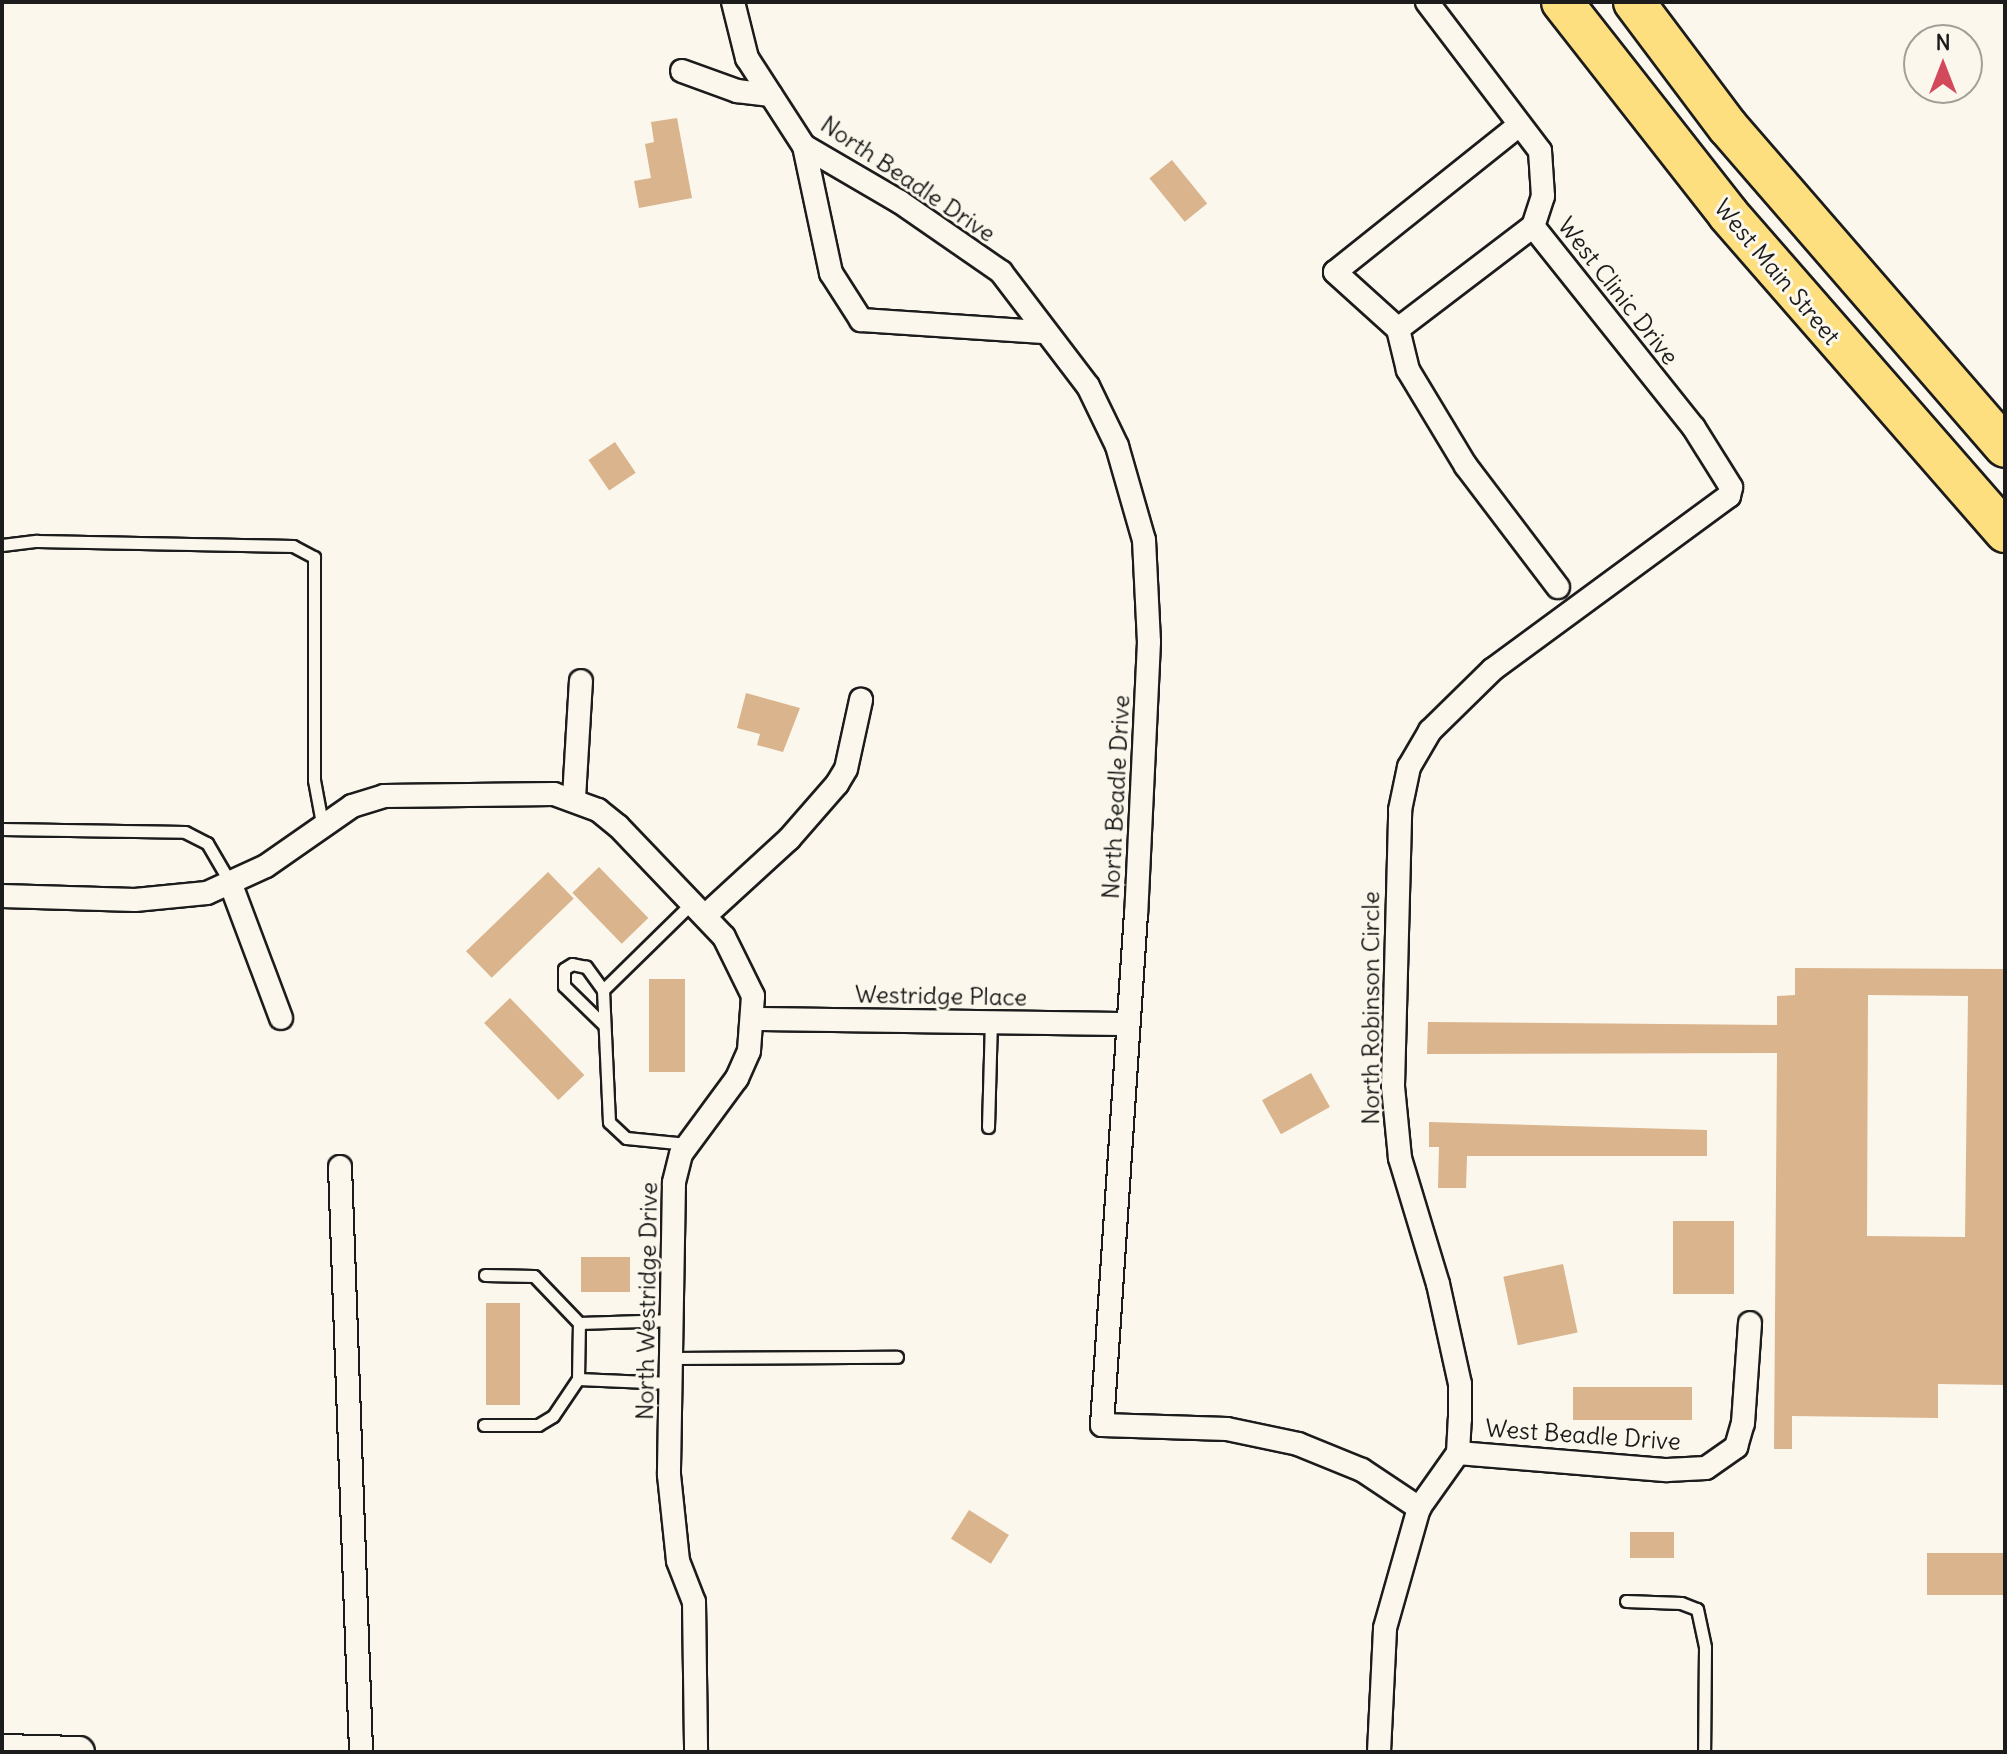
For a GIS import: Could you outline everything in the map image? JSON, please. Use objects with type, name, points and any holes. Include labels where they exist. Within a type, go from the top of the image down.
[{"type":"highway","name":"West Main Street","points":[[1562,2],[1728,214],[2005,532]]},
{"type":"highway","points":[[1634,2],[1728,127],[2005,447]]},
{"type":"street","name":"North Beadle Drive","points":[[733,2],[747,58],[804,146],[900,202],[1001,272],[1088,386],[1117,446],[1144,540],[1149,642],[1102,1425],[1227,1429],[1298,1444],[1362,1470],[1419,1508]]},
{"type":"street","name":"West Clinic Drive","points":[[1427,2],[1518,126],[1540,151],[1545,169],[1533,226],[1694,428],[1731,487]]},
{"type":"street","points":[[682,71],[737,91],[771,95]]},
{"type":"street","points":[[1518,126],[1335,272],[1398,329],[1408,370],[1466,466],[1558,587]]},
{"type":"street","points":[[804,146],[831,273],[861,320],[1044,332]]},
{"type":"street","points":[[1398,329],[1533,226]]},
{"type":"street","name":"North Robinson Circle","points":[[1458,1453],[1460,1384],[1438,1284],[1409,1196],[1393,1086],[1400,810],[1409,767],[1430,731],[1492,670],[1729,496],[1731,487]]},
{"type":"street","points":[[2,896],[172,898],[231,885],[266,866],[331,818],[408,793],[574,798],[581,681]]},
{"type":"street","points":[[700,909],[798,829],[837,784],[852,745],[861,700]]},
{"type":"street","name":"North Westridge Drive","points":[[574,798],[618,826],[700,909],[746,975],[754,1019],[749,1051],[737,1078],[678,1159],[674,1183],[672,1520],[678,1561],[694,1602],[696,1752]]},
{"type":"street","points":[[231,885],[281,1018]]},
{"type":"street","name":"Westridge Place","points":[[754,1019],[1127,1024]]},
{"type":"street","points":[[340,1167],[361,1752]]},
{"type":"street","name":"West Beadle Drive","points":[[1458,1453],[1667,1470],[1706,1468],[1736,1447],[1743,1423],[1750,1323]]},
{"type":"street","points":[[1379,1752],[1385,1628],[1419,1508],[1458,1453]]},
{"type":"street","points":[[2,1750],[79,1752]]},
{"type":"lane","points":[[2,545],[37,541],[293,546],[314,557],[314,780],[331,818]]},
{"type":"lane","points":[[2,829],[185,832],[207,843],[231,885]]},
{"type":"lane","points":[[603,990],[700,909]]},
{"type":"lane","points":[[604,1025],[564,986],[564,969],[572,964],[586,967],[603,990],[604,1025],[605,1108],[615,1133],[688,1144]]},
{"type":"lane","points":[[988,1127],[991,1022]]},
{"type":"lane","points":[[484,1425],[546,1424],[578,1379],[579,1323],[534,1276],[485,1275]]},
{"type":"lane","points":[[579,1323],[673,1320]]},
{"type":"lane","points":[[672,1358],[897,1357]]},
{"type":"lane","points":[[578,1379],[671,1383]]},
{"type":"lane","points":[[1626,1601],[1681,1603],[1697,1609],[1705,1647],[1704,1752]]},
{"type":"building","points":[[677,118],[692,198],[639,208],[634,181],[651,178],[645,144],[654,142],[651,122]]},
{"type":"building","points":[[1172,160],[1207,204],[1185,222],[1149,178]]},
{"type":"building","points":[[615,442],[636,473],[609,491],[588,460]]},
{"type":"building","points":[[746,693],[800,708],[783,752],[757,745],[760,734],[737,728]]},
{"type":"building","points":[[599,867],[648,918],[622,944],[572,893]]},
{"type":"building","points":[[548,872],[574,899],[492,978],[466,951]]},
{"type":"building","points":[[1795,968],[2005,969],[2005,1385],[1938,1384],[1938,1418],[1792,1416],[1792,1449],[1774,1449],[1777,1053],[1427,1054],[1428,1022],[1777,1025],[1777,996],[1795,995]],"holes":[[[1868,995],[1968,996],[1965,1237],[1867,1236]]]},
{"type":"building","points":[[649,979],[685,979],[685,1072],[649,1072]]},
{"type":"building","points":[[510,998],[584,1075],[558,1100],[484,1023]]},
{"type":"building","points":[[1311,1073],[1330,1107],[1281,1134],[1262,1100]]},
{"type":"building","points":[[1429,1122],[1707,1130],[1707,1156],[1467,1156],[1466,1188],[1438,1188],[1439,1147],[1429,1147]]},
{"type":"building","points":[[1673,1221],[1734,1221],[1734,1294],[1673,1294]]},
{"type":"building","points":[[581,1257],[630,1257],[630,1292],[581,1292]]},
{"type":"building","points":[[1563,1264],[1578,1332],[1518,1345],[1503,1277]]},
{"type":"building","points":[[486,1303],[520,1303],[520,1405],[486,1405]]},
{"type":"building","points":[[1573,1387],[1692,1387],[1692,1420],[1573,1420]]},
{"type":"building","points":[[969,1510],[1009,1535],[991,1564],[951,1539]]},
{"type":"building","points":[[1630,1532],[1674,1532],[1674,1558],[1630,1558]]},
{"type":"building","points":[[1927,1553],[2005,1553],[2005,1595],[1927,1595]]}]
